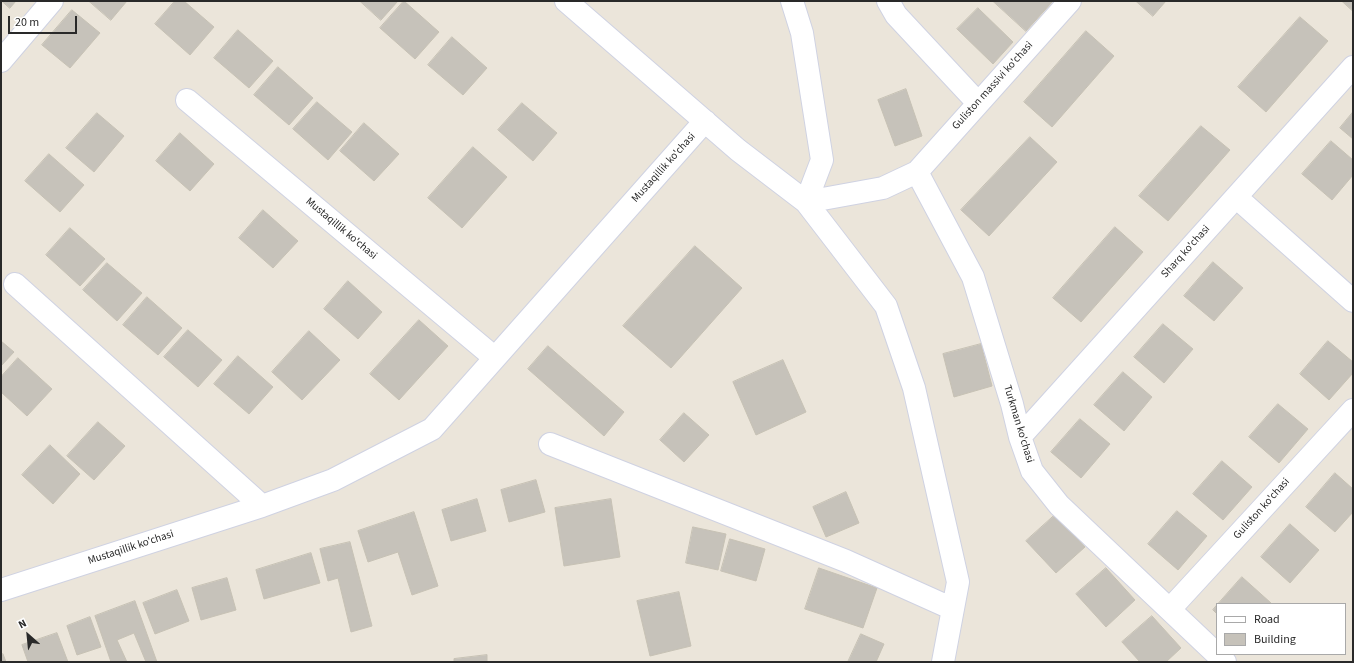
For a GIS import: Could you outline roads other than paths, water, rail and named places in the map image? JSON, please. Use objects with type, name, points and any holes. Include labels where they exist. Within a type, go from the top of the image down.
[{"type":"street","points":[[1,61],[52,1]]},
{"type":"street","points":[[566,1],[738,150],[806,202],[886,306],[914,388],[958,582],[943,662]]},
{"type":"street","points":[[792,1],[802,33],[822,160],[806,202]]},
{"type":"street","points":[[888,1],[896,15],[978,103]]},
{"type":"street","name":"Guliston massivi ko'chasi","points":[[917,172],[1070,1]]},
{"type":"street","name":"Sharq ko'chasi","points":[[1020,437],[1353,67]]},
{"type":"street","name":"Mustaqillik ko'chasi","points":[[187,100],[495,358]]},
{"type":"street","name":"Mustaqillik ko'chasi","points":[[1,590],[262,506],[333,480],[432,429],[705,121]]},
{"type":"street","points":[[806,202],[883,188],[917,172]]},
{"type":"street","name":"Turkman ko'chasi","points":[[917,172],[973,277],[1012,404],[1020,437],[1032,471],[1059,505],[1216,654]]},
{"type":"street","points":[[1236,197],[1353,301]]},
{"type":"street","points":[[15,284],[262,506]]},
{"type":"street","name":"Guliston ko'chasi","points":[[1170,609],[1353,410]]},
{"type":"street","points":[[550,444],[846,561],[953,609]]}]
